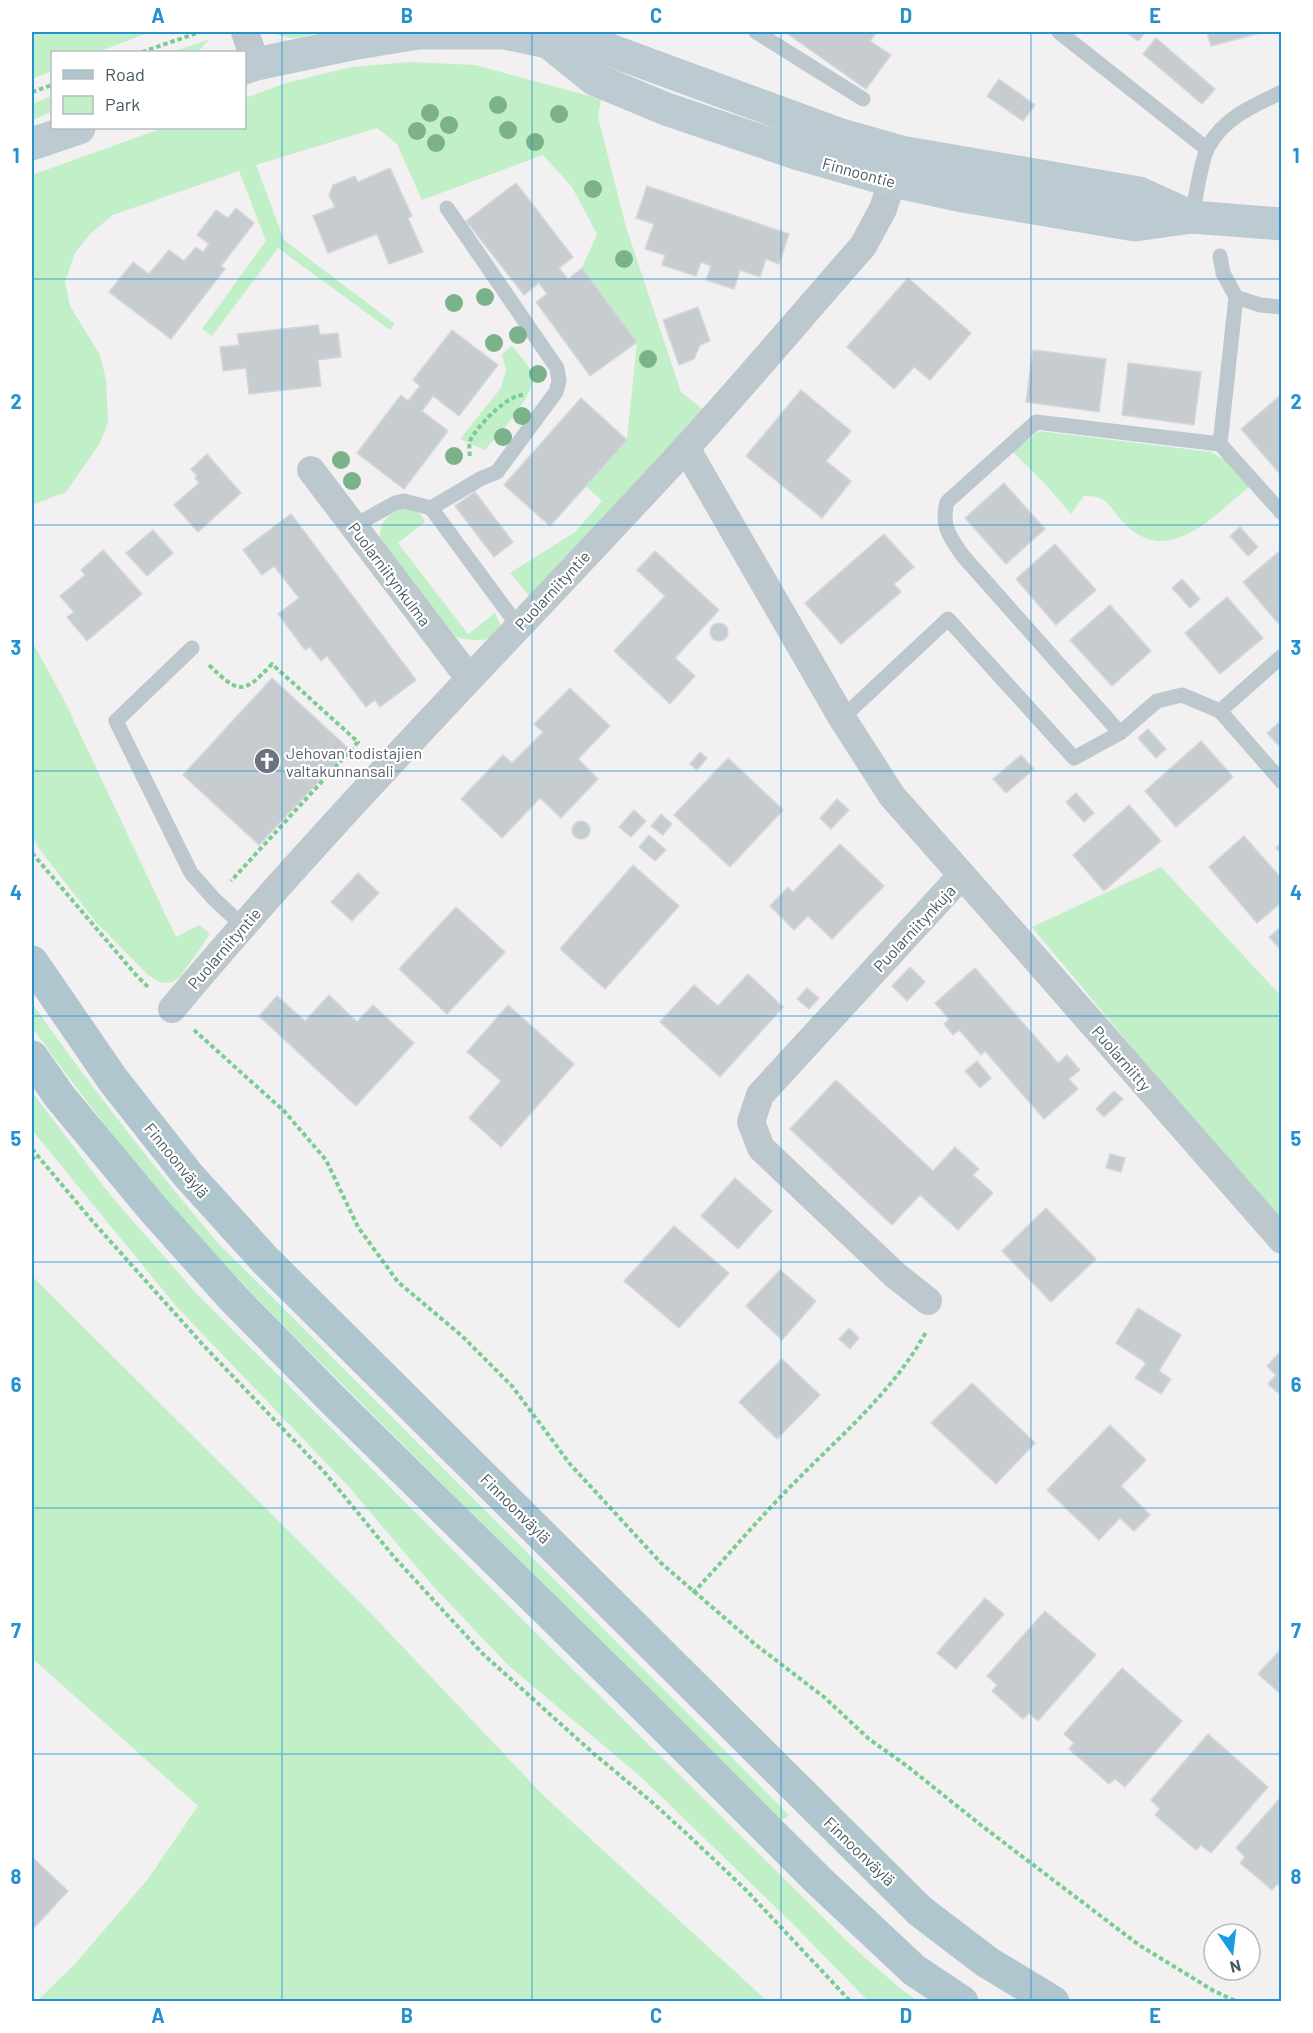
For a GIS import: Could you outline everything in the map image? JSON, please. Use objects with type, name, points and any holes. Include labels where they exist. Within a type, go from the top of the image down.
[{"type":"main road","name":"Finnoonväylä","points":[[32,962],[113,1080],[181,1167],[265,1260],[920,1911],[987,1962],[1053,2001]]},
{"type":"main road","points":[[32,1057],[60,1097],[153,1209],[231,1296],[332,1399],[818,1880],[914,1970],[962,2001]]},
{"type":"street","points":[[245,32],[250,66]]},
{"type":"street","name":"Finnoontie","points":[[250,66],[351,44],[419,33],[505,32],[550,37],[596,45],[814,126],[897,167],[1139,193],[1192,217],[1281,224]]},
{"type":"street","points":[[32,144],[76,129]]},
{"type":"street","name":"Puolarniityntie","points":[[172,1009],[242,926],[469,678],[686,448],[863,246],[883,209],[897,167]]},
{"type":"street","name":"Puolarniitynkuja","points":[[686,448],[842,718],[892,796],[962,875],[760,1095],[752,1122],[761,1148],[895,1275],[928,1301]]},
{"type":"street","name":"Puolarniitynkulma","points":[[311,470],[469,678]]},
{"type":"street","name":"Puolarniitty","points":[[962,875],[1281,1240]]},
{"type":"lane","points":[[756,32],[863,99]]},
{"type":"lane","points":[[1059,32],[1207,149]]},
{"type":"lane","points":[[1192,217],[1207,149],[1228,120],[1281,92]]},
{"type":"lane","points":[[431,508],[476,481],[497,472],[556,392],[559,381],[557,368],[447,208]]},
{"type":"lane","points":[[1220,256],[1223,273],[1236,297],[1220,444]]},
{"type":"lane","points":[[1236,297],[1260,305],[1281,307]]},
{"type":"lane","points":[[1120,733],[950,538],[944,524],[947,502],[1036,422],[1220,444],[1281,513]]},
{"type":"lane","points":[[354,526],[395,503],[404,501],[431,508],[518,626]]},
{"type":"lane","points":[[842,718],[948,619],[1074,758],[1120,733],[1157,702],[1182,694],[1220,711],[1281,782]]},
{"type":"lane","points":[[192,648],[116,721],[191,873],[242,926]]},
{"type":"lane","points":[[1220,711],[1281,656]]},
{"type":"path","points":[[145,51],[200,32]]},
{"type":"path","points":[[32,92],[51,85]]},
{"type":"path","points":[[476,481],[469,451],[471,440],[484,422],[508,399],[519,394],[551,399]]},
{"type":"path","points":[[192,648],[230,686],[248,686],[256,681],[272,663],[358,742],[214,899]]},
{"type":"path","points":[[32,853],[136,975],[285,1112],[326,1160],[358,1227],[398,1281],[462,1336],[512,1386],[570,1464],[661,1563],[693,1593],[756,1645],[824,1697],[869,1739],[982,1826],[1139,1945],[1214,1991],[1238,2001]]},
{"type":"path","points":[[32,1149],[94,1223],[204,1346],[326,1474],[394,1557],[483,1654],[688,1835],[746,1890],[851,2001]]},
{"type":"path","points":[[32,1160],[36,1155]]},
{"type":"path","points":[[693,1593],[792,1485],[863,1416],[914,1353],[931,1323],[928,1301]]},
{"type":"green space","points":[[32,32],[150,32],[101,51],[51,51],[51,71],[32,79]]},
{"type":"green space","points":[[273,32],[321,32],[291,38]]},
{"type":"green space","points":[[209,39],[199,51],[176,51]]},
{"type":"green space","points":[[410,62],[475,65],[601,99],[598,117],[626,227],[681,392],[706,412],[535,603],[510,573],[575,532],[602,501],[586,486],[627,439],[637,342],[582,268],[597,234],[572,187],[543,155],[422,200],[397,144],[377,128],[256,165],[284,240],[395,324],[390,330],[278,248],[212,336],[202,329],[266,241],[239,171],[113,215],[91,233],[75,253],[65,282],[70,306],[100,355],[106,380],[108,422],[100,443],[66,492],[32,505],[32,175],[160,129],[246,129],[246,98],[286,83],[351,67]]},
{"type":"green space","points":[[51,96],[51,112],[32,120],[32,104]]},
{"type":"green space","points":[[512,346],[531,370],[532,383],[523,403],[485,450],[460,439],[501,388],[506,370],[502,354]]},
{"type":"green space","points":[[1039,431],[1211,452],[1228,462],[1251,485],[1206,523],[1190,533],[1173,539],[1156,541],[1140,535],[1098,497],[1084,496],[1071,514],[1013,452]]},
{"type":"green space","points":[[401,507],[416,511],[425,522],[398,543],[468,634],[495,613],[503,630],[498,634],[481,640],[456,637],[381,542],[380,530],[384,521]]},
{"type":"green space","points":[[32,641],[65,702],[176,937],[199,925],[210,934],[180,977],[173,982],[163,983],[148,975],[95,921],[38,847],[32,835]]},
{"type":"green space","points":[[1161,867],[1281,996],[1281,1227],[1032,927]]},
{"type":"green space","points":[[32,1003],[122,1125],[219,1244],[789,1815],[781,1821],[212,1252],[145,1177],[32,1027]]},
{"type":"green space","points":[[32,1092],[112,1197],[197,1294],[852,1946],[903,1991],[918,2001],[868,2001],[795,1926],[642,1778],[508,1665],[432,1585],[349,1487],[176,1306],[32,1130]]},
{"type":"green space","points":[[32,1276],[363,1605],[543,1795],[767,2001],[37,2001],[74,1965],[148,1879],[198,1806],[32,1658]]},
{"type":"building","points":[[785,32],[877,32],[870,41],[891,55],[866,89]]},
{"type":"building","points":[[1126,32],[1146,32],[1138,41]]},
{"type":"building","points":[[1207,32],[1264,32],[1211,46]]},
{"type":"building","points":[[1156,38],[1215,89],[1202,104],[1143,54]]},
{"type":"building","points":[[999,79],[1035,105],[1023,121],[987,96]]},
{"type":"building","points":[[390,168],[412,216],[408,218],[423,252],[389,264],[377,234],[328,253],[313,216],[335,207],[329,195],[333,185],[355,176],[358,182]]},
{"type":"building","points":[[516,183],[573,257],[559,268],[568,279],[582,268],[637,342],[590,376],[536,302],[547,294],[539,283],[524,295],[466,221]]},
{"type":"building","points":[[647,186],[789,234],[779,264],[766,259],[760,277],[740,270],[734,289],[706,280],[711,266],[701,262],[696,276],[662,265],[665,255],[645,249],[654,224],[636,218]]},
{"type":"building","points":[[236,208],[254,223],[221,266],[225,269],[171,339],[109,292],[133,262],[149,274],[169,250],[184,261],[196,247],[203,252],[209,244],[197,235],[216,210],[228,218]]},
{"type":"building","points":[[908,278],[971,333],[930,380],[914,367],[894,389],[847,347]]},
{"type":"building","points":[[698,307],[710,341],[700,345],[694,359],[679,365],[663,320]]},
{"type":"building","points":[[318,325],[320,335],[338,333],[341,357],[318,360],[321,386],[249,394],[246,368],[223,371],[220,347],[239,345],[237,334]]},
{"type":"building","points":[[452,330],[498,365],[459,416],[433,396],[422,411],[448,431],[404,489],[357,453],[401,395],[408,401],[420,386],[413,380]]},
{"type":"building","points":[[1033,350],[1106,359],[1099,412],[1026,402]]},
{"type":"building","points":[[1128,363],[1201,372],[1194,425],[1122,415]]},
{"type":"building","points":[[801,390],[851,431],[826,461],[851,481],[822,518],[746,456]]},
{"type":"building","points":[[1282,394],[1282,476],[1241,429]]},
{"type":"building","points":[[581,398],[627,440],[550,526],[504,485]]},
{"type":"building","points":[[207,454],[241,493],[198,532],[174,505],[199,483],[191,469]]},
{"type":"building","points":[[1004,483],[1045,529],[1006,564],[965,518]]},
{"type":"building","points":[[475,492],[513,542],[494,557],[455,506]]},
{"type":"building","points":[[291,514],[416,680],[380,707],[375,700],[366,707],[327,656],[321,661],[310,647],[305,650],[278,614],[299,598],[274,566],[262,575],[243,550]]},
{"type":"building","points":[[1240,527],[1258,547],[1248,556],[1230,536]]},
{"type":"building","points":[[153,530],[173,553],[147,576],[126,553]]},
{"type":"building","points":[[884,534],[914,567],[894,584],[901,592],[841,644],[805,603]]},
{"type":"building","points":[[1055,544],[1096,590],[1056,625],[1016,579]]},
{"type":"building","points":[[1282,549],[1282,620],[1278,623],[1243,582]]},
{"type":"building","points":[[103,550],[142,594],[87,641],[67,617],[74,612],[60,596],[85,575],[81,570]]},
{"type":"building","points":[[655,551],[719,610],[675,658],[695,676],[670,704],[614,651],[665,596],[637,570]]},
{"type":"building","points":[[1182,579],[1200,599],[1190,608],[1172,588]]},
{"type":"building","points":[[1227,597],[1263,638],[1220,674],[1185,633]]},
{"type":"building","points":[[1110,605],[1151,651],[1112,686],[1070,640]]},
{"type":"building","points":[[719,623],[727,628],[728,632],[723,640],[719,641],[711,636],[710,632],[715,624]]},
{"type":"building","name":"Jehovan todistajien valtakunnansali","points":[[272,678],[349,749],[259,845],[183,775]]},
{"type":"building","points":[[570,688],[610,726],[578,759],[598,779],[561,818],[540,798],[502,838],[461,799],[503,755],[512,763],[543,732],[534,724]]},
{"type":"building","points":[[1282,720],[1282,749],[1267,733]]},
{"type":"building","points":[[1148,729],[1166,749],[1156,758],[1138,738]]},
{"type":"building","points":[[1201,741],[1233,777],[1176,827],[1145,791]]},
{"type":"building","points":[[700,752],[707,758],[697,770],[690,764]]},
{"type":"building","points":[[1021,755],[1034,769],[1006,793],[993,779]]},
{"type":"building","points":[[728,758],[783,810],[730,867],[674,815]]},
{"type":"building","points":[[1076,793],[1094,813],[1084,822],[1066,802]]},
{"type":"building","points":[[837,799],[849,810],[831,829],[820,818]]},
{"type":"building","points":[[1129,805],[1161,841],[1104,891],[1073,855]]},
{"type":"building","points":[[634,810],[646,821],[631,837],[619,827]]},
{"type":"building","points":[[661,814],[672,824],[663,835],[651,826]]},
{"type":"building","points":[[581,821],[589,826],[590,830],[585,838],[581,839],[573,834],[572,830],[577,822]]},
{"type":"building","points":[[649,835],[666,850],[655,861],[639,847]]},
{"type":"building","points":[[1244,836],[1282,879],[1282,902],[1257,923],[1209,867]]},
{"type":"building","points":[[1282,842],[1282,854],[1276,848]]},
{"type":"building","points":[[840,844],[884,886],[832,939],[808,916],[794,930],[770,906],[788,887],[793,892]]},
{"type":"building","points":[[633,865],[679,906],[605,989],[560,949]]},
{"type":"building","points":[[358,873],[379,893],[352,921],[331,902]]},
{"type":"building","points":[[456,907],[505,952],[447,1014],[399,969]]},
{"type":"building","points":[[1282,926],[1282,951],[1269,937]]},
{"type":"building","points":[[910,967],[925,982],[907,1001],[892,986]]},
{"type":"building","points":[[975,968],[1058,1063],[1067,1055],[1080,1070],[1069,1079],[1078,1089],[1044,1119],[985,1051],[981,1055],[959,1030],[953,1035],[944,1024],[949,1019],[935,1003]]},
{"type":"building","points":[[748,974],[783,1007],[720,1077],[660,1022],[694,985],[718,1006]]},
{"type":"building","points":[[807,988],[819,998],[809,1009],[797,999]]},
{"type":"building","points":[[329,995],[357,1022],[373,1005],[414,1043],[356,1106],[259,1016],[277,996],[305,1021]]},
{"type":"building","points":[[508,1005],[574,1064],[501,1147],[469,1118],[501,1081],[467,1052]]},
{"type":"building","points":[[977,1061],[991,1078],[980,1088],[965,1071]]},
{"type":"building","points":[[836,1080],[933,1171],[955,1147],[979,1169],[973,1175],[993,1193],[958,1230],[920,1195],[892,1225],[790,1129]]},
{"type":"building","points":[[1114,1091],[1123,1099],[1104,1117],[1096,1109]]},
{"type":"building","points":[[1110,1154],[1125,1158],[1121,1172],[1106,1168]]},
{"type":"building","points":[[735,1178],[772,1211],[738,1249],[701,1216]]},
{"type":"building","points":[[1046,1208],[1096,1259],[1051,1302],[1002,1251]]},
{"type":"building","points":[[674,1226],[729,1273],[679,1328],[624,1281]]},
{"type":"building","points":[[780,1270],[816,1301],[782,1340],[746,1306]]},
{"type":"building","points":[[1138,1308],[1181,1335],[1159,1371],[1171,1379],[1161,1394],[1135,1378],[1146,1363],[1116,1343]]},
{"type":"building","points":[[849,1328],[859,1338],[850,1349],[839,1339]]},
{"type":"building","points":[[1282,1350],[1282,1396],[1268,1384],[1276,1375],[1267,1366]]},
{"type":"building","points":[[782,1359],[820,1395],[777,1439],[739,1402]]},
{"type":"building","points":[[972,1383],[1035,1443],[996,1484],[931,1423]]},
{"type":"building","points":[[1110,1425],[1146,1460],[1121,1486],[1150,1515],[1134,1531],[1120,1518],[1099,1540],[1047,1490]]},
{"type":"building","points":[[985,1598],[1004,1614],[956,1669],[937,1653]]},
{"type":"building","points":[[1045,1611],[1096,1655],[1038,1721],[1029,1713],[1023,1719],[992,1691],[997,1685],[987,1676]]},
{"type":"building","points":[[1282,1648],[1282,1695],[1258,1674]]},
{"type":"building","points":[[1122,1668],[1182,1721],[1125,1787],[1115,1779],[1109,1784],[1069,1749],[1074,1743],[1064,1734]]},
{"type":"building","points":[[1208,1734],[1268,1787],[1211,1853],[1201,1845],[1196,1850],[1155,1815],[1160,1809],[1151,1800]]},
{"type":"building","points":[[1282,1796],[1282,1888],[1277,1884],[1272,1890],[1240,1863],[1245,1857],[1236,1848]]},
{"type":"building","points":[[32,1857],[68,1891],[32,1930]]},
{"type":"place","name":"Jehovan todistajien valtakunnansali","points":[[267,761]]}]
